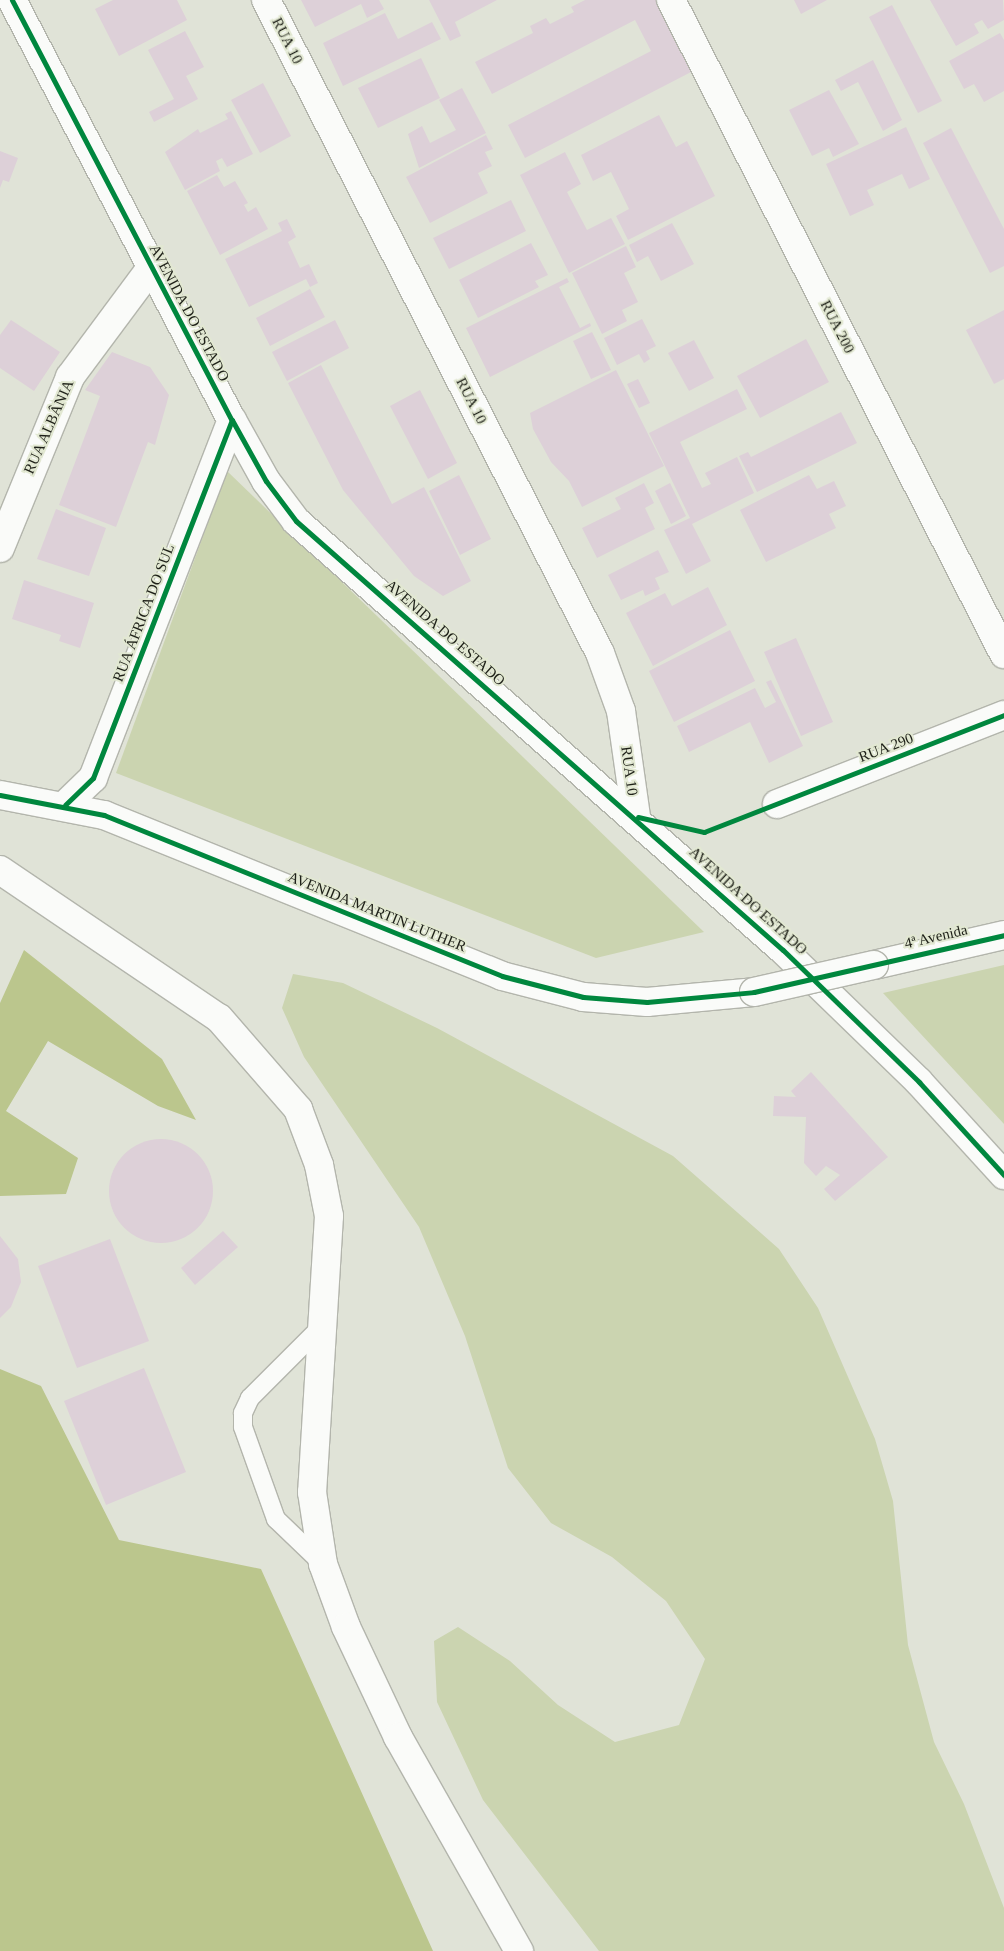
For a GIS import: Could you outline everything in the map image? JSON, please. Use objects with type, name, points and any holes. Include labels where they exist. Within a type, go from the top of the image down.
[{"type":"main road","name":"AVENIDA DO ESTADO","points":[[12,0],[232,420],[266,481],[296,521],[636,816],[854,1016],[1004,1175]]},
{"type":"main road","name":"RUA 10","points":[[266,0],[600,653],[621,711],[636,816]]},
{"type":"main road","name":"RUA 200","points":[[671,0],[1004,654]]},
{"type":"main road","name":"RUA ALBÂNIA","points":[[0,548],[70,377],[151,268]]},
{"type":"main road","name":"RUA ÁFRICA DO SUL","points":[[64,805],[93,778],[232,420]]},
{"type":"main road","name":"RUA 290","points":[[777,804],[1004,716]]},
{"type":"main road","name":"AVENIDA MARTIN LUTHER","points":[[0,795],[64,805],[160,834],[502,976],[582,997],[647,1002],[754,992],[874,965]]},
{"type":"main road","points":[[0,870],[219,1018],[298,1109],[319,1165],[329,1216],[312,1492],[323,1564],[346,1627],[398,1737],[519,1951]]},
{"type":"main road","name":"4ª Avenida","points":[[874,965],[1004,935]]},
{"type":"lane","points":[[322,1326],[250,1398],[243,1414],[244,1426],[276,1518],[323,1564]]},
{"type":"green space","points":[[227,471],[704,932],[596,958],[116,773]]},
{"type":"green space","points":[[24,950],[162,1059],[196,1120],[158,1106],[48,1041],[6,1111],[78,1158],[66,1194],[0,1196],[0,1003]]},
{"type":"green space","points":[[1004,965],[1004,1124],[883,993]]},
{"type":"green space","points":[[293,974],[343,983],[437,1028],[673,1156],[779,1249],[818,1308],[875,1439],[893,1501],[908,1645],[934,1742],[964,1804],[1004,1908],[1004,1951],[599,1951],[483,1800],[437,1702],[434,1641],[458,1627],[510,1661],[558,1705],[615,1742],[679,1725],[705,1659],[666,1601],[612,1557],[551,1523],[508,1468],[465,1336],[419,1227],[304,1057],[282,1008]]},
{"type":"green space","points":[[0,1369],[41,1386],[119,1540],[261,1569],[433,1951],[0,1951]]},
{"type":"building","points":[[113,0],[177,0],[187,20],[119,56],[95,9]]},
{"type":"building","points":[[301,0],[379,0],[384,9],[367,18],[361,4],[315,27]]},
{"type":"building","points":[[429,0],[497,0],[455,22],[461,36],[450,41]]},
{"type":"building","points":[[585,0],[657,0],[693,71],[525,158],[508,125],[651,51],[635,20],[492,94],[475,62],[533,33],[530,26],[546,18],[550,24],[574,12],[571,7]]},
{"type":"building","points":[[794,0],[827,0],[801,14]]},
{"type":"building","points":[[930,0],[1003,0],[1004,20],[988,29],[982,20],[974,24],[979,33],[956,46]]},
{"type":"building","points":[[892,5],[942,101],[918,113],[869,17]]},
{"type":"building","points":[[385,13],[398,39],[432,22],[441,39],[343,86],[323,43]]},
{"type":"building","points":[[185,31],[204,67],[186,76],[198,99],[154,122],[149,112],[174,99],[148,50]]},
{"type":"building","points":[[1000,33],[1004,40],[1004,91],[984,102],[974,84],[964,89],[949,61]]},
{"type":"building","points":[[421,58],[440,98],[378,128],[358,88]]},
{"type":"building","points":[[873,60],[902,120],[883,131],[858,82],[841,91],[835,80]]},
{"type":"building","points":[[263,83],[291,136],[260,153],[231,100]]},
{"type":"building","points":[[462,88],[486,133],[419,168],[408,134],[422,126],[430,143],[456,130],[439,100]]},
{"type":"building","points":[[829,90],[859,144],[833,157],[829,148],[812,156],[789,110]]},
{"type":"building","points":[[231,111],[253,154],[227,167],[222,158],[216,161],[220,171],[185,190],[165,152],[198,129],[200,133],[228,119],[225,114]]},
{"type":"building","points":[[659,115],[676,147],[687,141],[715,196],[628,240],[616,216],[629,209],[611,172],[593,181],[581,155]]},
{"type":"building","points":[[906,127],[930,179],[909,189],[902,174],[867,190],[874,205],[850,216],[826,164]]},
{"type":"building","points":[[951,128],[1004,229],[1004,266],[990,273],[923,143]]},
{"type":"building","points":[[486,135],[493,149],[485,152],[492,166],[478,173],[488,193],[430,223],[406,177]]},
{"type":"building","points":[[0,151],[18,158],[9,182],[3,180],[0,188]]},
{"type":"building","points":[[565,152],[581,184],[567,192],[587,230],[611,218],[625,244],[569,273],[520,175]]},
{"type":"building","points":[[217,175],[224,187],[235,181],[248,203],[244,205],[248,212],[256,207],[268,229],[220,255],[187,191]]},
{"type":"building","points":[[511,200],[526,231],[449,269],[433,238]]},
{"type":"building","points":[[287,219],[296,237],[288,242],[300,268],[309,264],[318,283],[310,287],[306,279],[249,307],[225,259],[282,231],[278,223]]},
{"type":"building","points":[[672,223],[694,264],[661,281],[648,256],[637,262],[629,245]]},
{"type":"building","points":[[531,243],[548,275],[535,281],[539,287],[478,318],[459,280]]},
{"type":"building","points":[[626,246],[636,267],[624,273],[638,302],[622,310],[627,321],[602,334],[572,273]]},
{"type":"building","points":[[567,278],[569,282],[559,287],[580,328],[590,323],[591,326],[490,377],[466,328]]},
{"type":"building","points":[[310,289],[325,317],[270,346],[256,318]]},
{"type":"building","points":[[1004,310],[1004,379],[994,384],[966,330]]},
{"type":"building","points":[[642,319],[656,346],[646,351],[650,359],[644,363],[639,354],[617,365],[604,338]]},
{"type":"building","points":[[11,320],[60,352],[34,391],[0,368],[0,335]]},
{"type":"building","points":[[335,320],[349,348],[287,381],[272,352]]},
{"type":"building","points":[[592,332],[611,370],[591,379],[573,341]]},
{"type":"building","points":[[806,339],[829,382],[760,418],[737,376]]},
{"type":"building","points":[[694,340],[714,378],[689,391],[668,353]]},
{"type":"building","points":[[112,352],[150,367],[169,395],[155,445],[148,442],[116,527],[59,505],[100,396],[85,390]]},
{"type":"building","points":[[321,365],[392,504],[424,487],[471,581],[443,596],[414,576],[343,490],[288,383]]},
{"type":"building","points":[[616,370],[664,466],[582,507],[569,481],[551,462],[533,429],[530,413]]},
{"type":"building","points":[[638,379],[650,403],[639,408],[627,384]]},
{"type":"building","points":[[737,389],[747,409],[680,442],[702,488],[711,484],[705,473],[737,457],[754,493],[692,524],[711,561],[686,574],[664,530],[690,518],[649,433]]},
{"type":"building","points":[[420,390],[457,463],[428,479],[390,406]]},
{"type":"building","points":[[841,412],[857,443],[757,492],[739,456],[748,452],[751,457]]},
{"type":"building","points":[[459,475],[491,539],[460,555],[429,491]]},
{"type":"building","points":[[809,475],[817,489],[834,481],[846,506],[829,514],[836,528],[766,562],[740,510]]},
{"type":"building","points":[[644,483],[654,503],[645,508],[655,529],[597,558],[582,528],[621,509],[615,498]]},
{"type":"building","points":[[670,483],[686,516],[671,524],[655,491]]},
{"type":"building","points":[[56,509],[106,528],[89,576],[37,559]]},
{"type":"building","points":[[658,550],[669,572],[655,578],[660,589],[645,596],[643,590],[621,600],[608,575]]},
{"type":"building","points":[[24,580],[94,603],[80,648],[59,641],[61,635],[12,619]]},
{"type":"building","points":[[708,587],[727,625],[653,666],[626,613],[665,593],[672,606]]},
{"type":"building","points":[[730,630],[755,681],[674,722],[649,671]]},
{"type":"building","points":[[796,638],[833,722],[801,736],[764,652]]},
{"type":"building","points":[[771,680],[803,746],[769,763],[750,722],[689,752],[677,726],[755,688],[765,708],[776,702],[766,682]]},
{"type":"building","points":[[811,1072],[888,1157],[835,1201],[824,1189],[840,1175],[826,1166],[816,1176],[804,1163],[806,1117],[773,1116],[774,1096],[796,1097],[791,1091]]},
{"type":"building","points":[[161,1139],[181,1143],[198,1154],[209,1171],[213,1191],[209,1211],[198,1228],[181,1239],[161,1243],[141,1239],[124,1228],[113,1211],[109,1191],[113,1171],[124,1154],[141,1143]]},
{"type":"building","points":[[223,1231],[238,1247],[195,1285],[181,1268]]},
{"type":"building","points":[[0,1236],[18,1259],[21,1282],[11,1307],[0,1318]]},
{"type":"building","points":[[110,1239],[149,1341],[77,1368],[38,1266]]},
{"type":"building","points":[[144,1368],[186,1472],[106,1505],[64,1401]]},
{"type":"cycle path","points":[[12,0],[232,420],[266,481],[296,521],[783,950],[919,1082],[1004,1175]]},
{"type":"cycle path","points":[[65,805],[93,778],[232,420]]},
{"type":"cycle path","points":[[638,817],[704,832],[1004,715]]},
{"type":"cycle path","points":[[0,795],[104,815],[502,976],[583,997],[647,1002],[754,992],[1004,935]]}]
